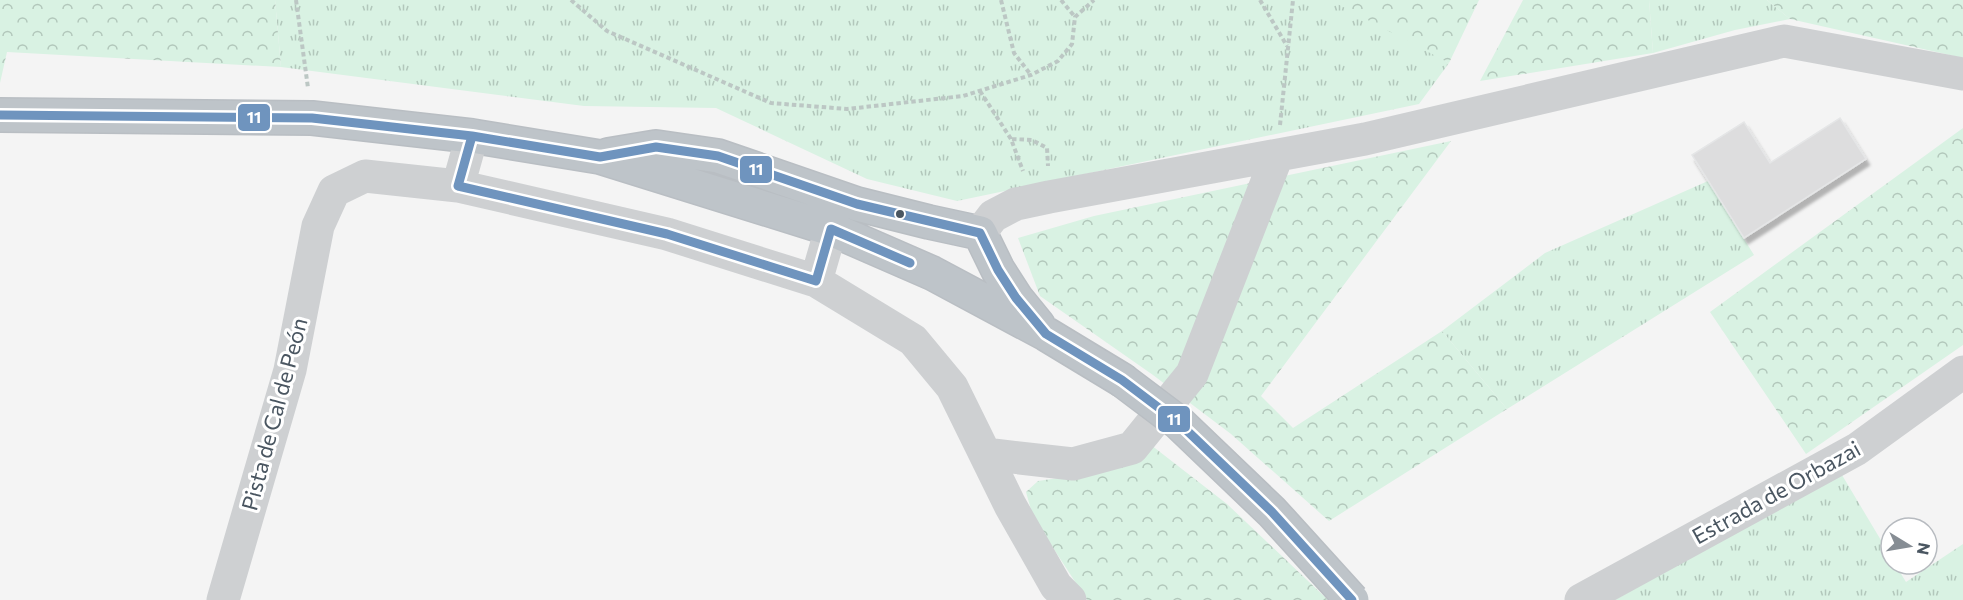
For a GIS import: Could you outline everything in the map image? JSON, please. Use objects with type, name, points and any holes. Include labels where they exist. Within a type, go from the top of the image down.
[{"type":"highway","points":[[0,115],[312,118],[472,136],[600,157],[831,228],[932,273],[1046,334],[1122,380],[1179,423],[1272,512],[1352,600]]},
{"type":"highway","points":[[600,157],[656,147],[718,156],[857,204],[980,233],[1004,279],[1046,334]]},
{"type":"street","points":[[980,233],[993,216],[1016,204],[1365,139],[1784,41],[1963,74]]},
{"type":"street","points":[[458,186],[472,136]]},
{"type":"street","points":[[985,454],[1073,465],[1132,448],[1192,374],[1277,156]]},
{"type":"street","name":"Pista de Cal de Peón","points":[[223,600],[291,370],[318,226],[334,191],[365,177],[458,186],[667,234],[816,281],[913,340],[952,387],[1010,505],[1056,586],[1070,600]]},
{"type":"street","points":[[816,281],[831,228]]},
{"type":"street","name":"Estrada de Orbazai","points":[[1581,600],[1857,449],[1963,372]]},
{"type":"path","points":[[296,0],[312,118]]},
{"type":"path","points":[[571,0],[607,31],[771,103],[847,109],[963,96],[1031,75],[1059,61],[1072,45],[1074,17],[1061,0]]},
{"type":"path","points":[[1001,0],[1014,53],[1031,75]]},
{"type":"path","points":[[1074,17],[1094,0]]},
{"type":"path","points":[[1260,0],[1288,47]]},
{"type":"path","points":[[1277,156],[1293,0]]},
{"type":"path","points":[[980,91],[1011,139],[1024,170],[1016,204]]},
{"type":"path","points":[[1011,139],[1032,140],[1047,148],[1049,197]]},
{"type":"green space","points":[[0,0],[275,0],[281,67],[7,52],[0,83]]},
{"type":"green space","points":[[275,0],[1341,0],[1449,63],[1419,104],[957,201],[867,179],[716,108],[584,106],[281,67]]},
{"type":"green space","points":[[1330,0],[1479,0],[1449,63]]},
{"type":"green space","points":[[1523,0],[1649,0],[1653,53],[1480,81]]},
{"type":"green space","points":[[1649,0],[1767,0],[1790,19],[1735,30],[1653,53]]},
{"type":"green space","points":[[1767,0],[1963,0],[1963,58],[1790,19]]},
{"type":"green space","points":[[1963,128],[1963,345],[1806,454],[1710,312]]},
{"type":"green space","points":[[1451,141],[1261,396],[1293,428],[1442,331],[1507,409],[1329,521],[1231,434],[1153,375],[1040,296],[1018,238],[1094,216]]},
{"type":"green space","points":[[1708,181],[1754,255],[1507,409],[1442,331],[1545,253]]},
{"type":"green space","points":[[1151,445],[1227,504],[1328,600],[1087,600],[1033,517],[1026,492],[1038,481],[1099,472]]},
{"type":"green space","points":[[1839,470],[1879,537],[1879,576],[1902,576],[1906,582],[1915,576],[1939,576],[1939,560],[1963,544],[1963,600],[1615,600]]},
{"type":"building","points":[[1840,118],[1866,159],[1744,238],[1692,155],[1744,122],[1770,163]]},
{"type":"transit line","name":"11","points":[[0,115],[312,118],[472,136],[600,157],[656,147],[718,156],[857,204],[980,233],[998,270],[1016,298],[1046,334],[1122,380],[1179,423],[1272,512],[1352,600]]},
{"type":"transit line","name":"11","points":[[472,136],[458,186],[667,234],[816,281],[831,229],[910,263]]}]
